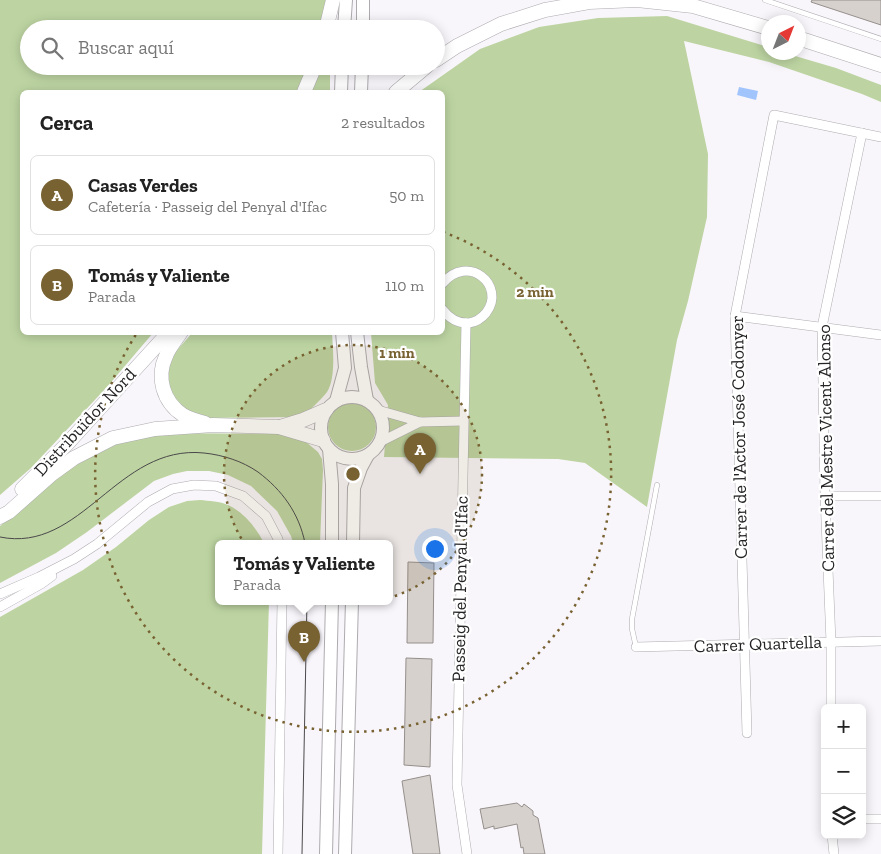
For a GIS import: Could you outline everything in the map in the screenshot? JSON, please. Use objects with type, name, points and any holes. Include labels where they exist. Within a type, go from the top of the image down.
[{"type":"main road","points":[[328,20],[333,0]]},
{"type":"main road","points":[[345,20],[346,0]]},
{"type":"main road","points":[[363,0],[363,20]]},
{"type":"main road","points":[[445,54],[501,24],[545,10],[589,2],[637,0],[693,6],[761,26]]},
{"type":"main road","points":[[806,41],[881,65]]},
{"type":"main road","points":[[305,90],[311,75]]},
{"type":"main road","points":[[341,90],[342,75]]},
{"type":"main road","points":[[361,90],[362,75]]},
{"type":"main road","points":[[398,90],[416,75]]},
{"type":"main road","name":"Distribuïdor Nord","points":[[0,511],[68,444],[166,335]]},
{"type":"main road","points":[[180,335],[166,355],[162,366],[163,390],[170,403],[181,414],[192,420],[213,426]]},
{"type":"main road","points":[[332,540],[332,484],[321,425],[331,406],[345,368],[342,335]]},
{"type":"main road","points":[[357,335],[367,400]]},
{"type":"main road","points":[[0,517],[9,512],[52,474],[74,458],[113,438],[155,429],[213,426],[279,427],[303,420],[343,398],[352,396],[367,400],[378,410],[383,420],[384,432],[375,450],[368,455],[352,459],[343,458],[335,454],[326,444],[279,427]]},
{"type":"main road","points":[[353,540],[354,488],[368,455]]},
{"type":"main road","points":[[326,854],[332,605]]},
{"type":"main road","points":[[345,854],[352,605]]},
{"type":"street","name":"Carrer de l'Actor José Codonyer","points":[[747,734],[735,316],[774,115],[862,133]]},
{"type":"street","points":[[862,133],[881,137]]},
{"type":"street","name":"Carrer del Mestre Vicent Alonso","points":[[831,704],[822,327],[862,133]]},
{"type":"street","points":[[445,280],[456,272],[473,272],[481,276],[488,283],[492,301],[483,317],[475,321],[457,322],[445,312]]},
{"type":"street","points":[[735,316],[881,335]]},
{"type":"street","name":"Passeig del Penyal d'Ifac","points":[[466,323],[457,785],[468,854]]},
{"type":"street","points":[[378,410],[420,422],[464,421]]},
{"type":"street","points":[[380,442],[420,422]]},
{"type":"street","points":[[0,607],[41,584],[97,544],[148,502],[172,488],[194,485],[216,486],[243,496],[266,516],[278,540]]},
{"type":"street","points":[[825,496],[881,496]]},
{"type":"street","points":[[0,594],[74,559]]},
{"type":"street","points":[[278,854],[282,605]]},
{"type":"street","name":"Carrer Quartella","points":[[636,646],[881,641]]},
{"type":"street","points":[[866,819],[881,819]]},
{"type":"street","points":[[832,839],[834,854]]},
{"type":"lane","points":[[765,0],[881,39]]},
{"type":"lane","points":[[636,646],[632,619],[657,485]]},
{"type":"green space","points":[[0,0],[329,0],[329,20],[20,20],[20,75],[330,75],[330,90],[20,90],[20,335],[151,335],[107,387],[31,468],[0,495]]},
{"type":"green space","points":[[667,16],[761,45],[761,60],[806,59],[881,85],[881,102],[769,62],[684,41],[708,154],[707,217],[677,340],[647,507],[585,463],[558,459],[384,457],[388,405],[375,383],[371,335],[445,335],[445,90],[422,90],[480,49],[539,27],[598,18]]},
{"type":"green space","points":[[190,335],[332,335],[333,363],[330,386],[326,394],[311,408],[304,414],[296,417],[205,418],[181,408],[166,383],[171,357]]},
{"type":"green space","points":[[347,403],[357,403],[366,407],[372,413],[375,418],[375,436],[366,447],[357,451],[347,451],[338,447],[332,441],[328,432],[328,422],[332,413],[338,407]]},
{"type":"green space","points":[[159,433],[278,434],[305,441],[318,452],[322,459],[320,540],[292,540],[277,511],[251,486],[228,475],[209,471],[187,471],[154,481],[56,553],[0,583],[0,526],[71,465],[117,441]]},
{"type":"green space","points":[[187,501],[214,501],[234,508],[249,521],[262,540],[215,540],[215,605],[269,605],[262,854],[0,854],[0,617],[83,570],[169,507]]},
{"type":"water","points":[[739,87],[758,91],[756,100],[737,95]]},
{"type":"building","points":[[812,0],[881,0],[881,25],[811,2]]},
{"type":"building","points":[[408,562],[434,563],[433,643],[407,643]]},
{"type":"building","points":[[406,658],[432,659],[430,767],[404,765]]},
{"type":"building","points":[[430,775],[440,854],[413,854],[402,781]]},
{"type":"building","points":[[517,803],[522,807],[524,804],[538,818],[545,854],[524,854],[523,847],[521,848],[517,824],[484,829],[480,809]]},
{"type":"tram line","points":[[0,537],[29,538],[54,530],[78,516],[123,480],[147,465],[174,455],[204,453],[218,455],[239,462],[252,468],[267,479],[282,494],[294,512],[304,540]]},
{"type":"tram line","points":[[302,854],[307,605]]},
{"type":"place","name":"Casas Verdes","points":[[420,474]]},
{"type":"place","name":"Tomás y Valiente","points":[[304,662]]}]
